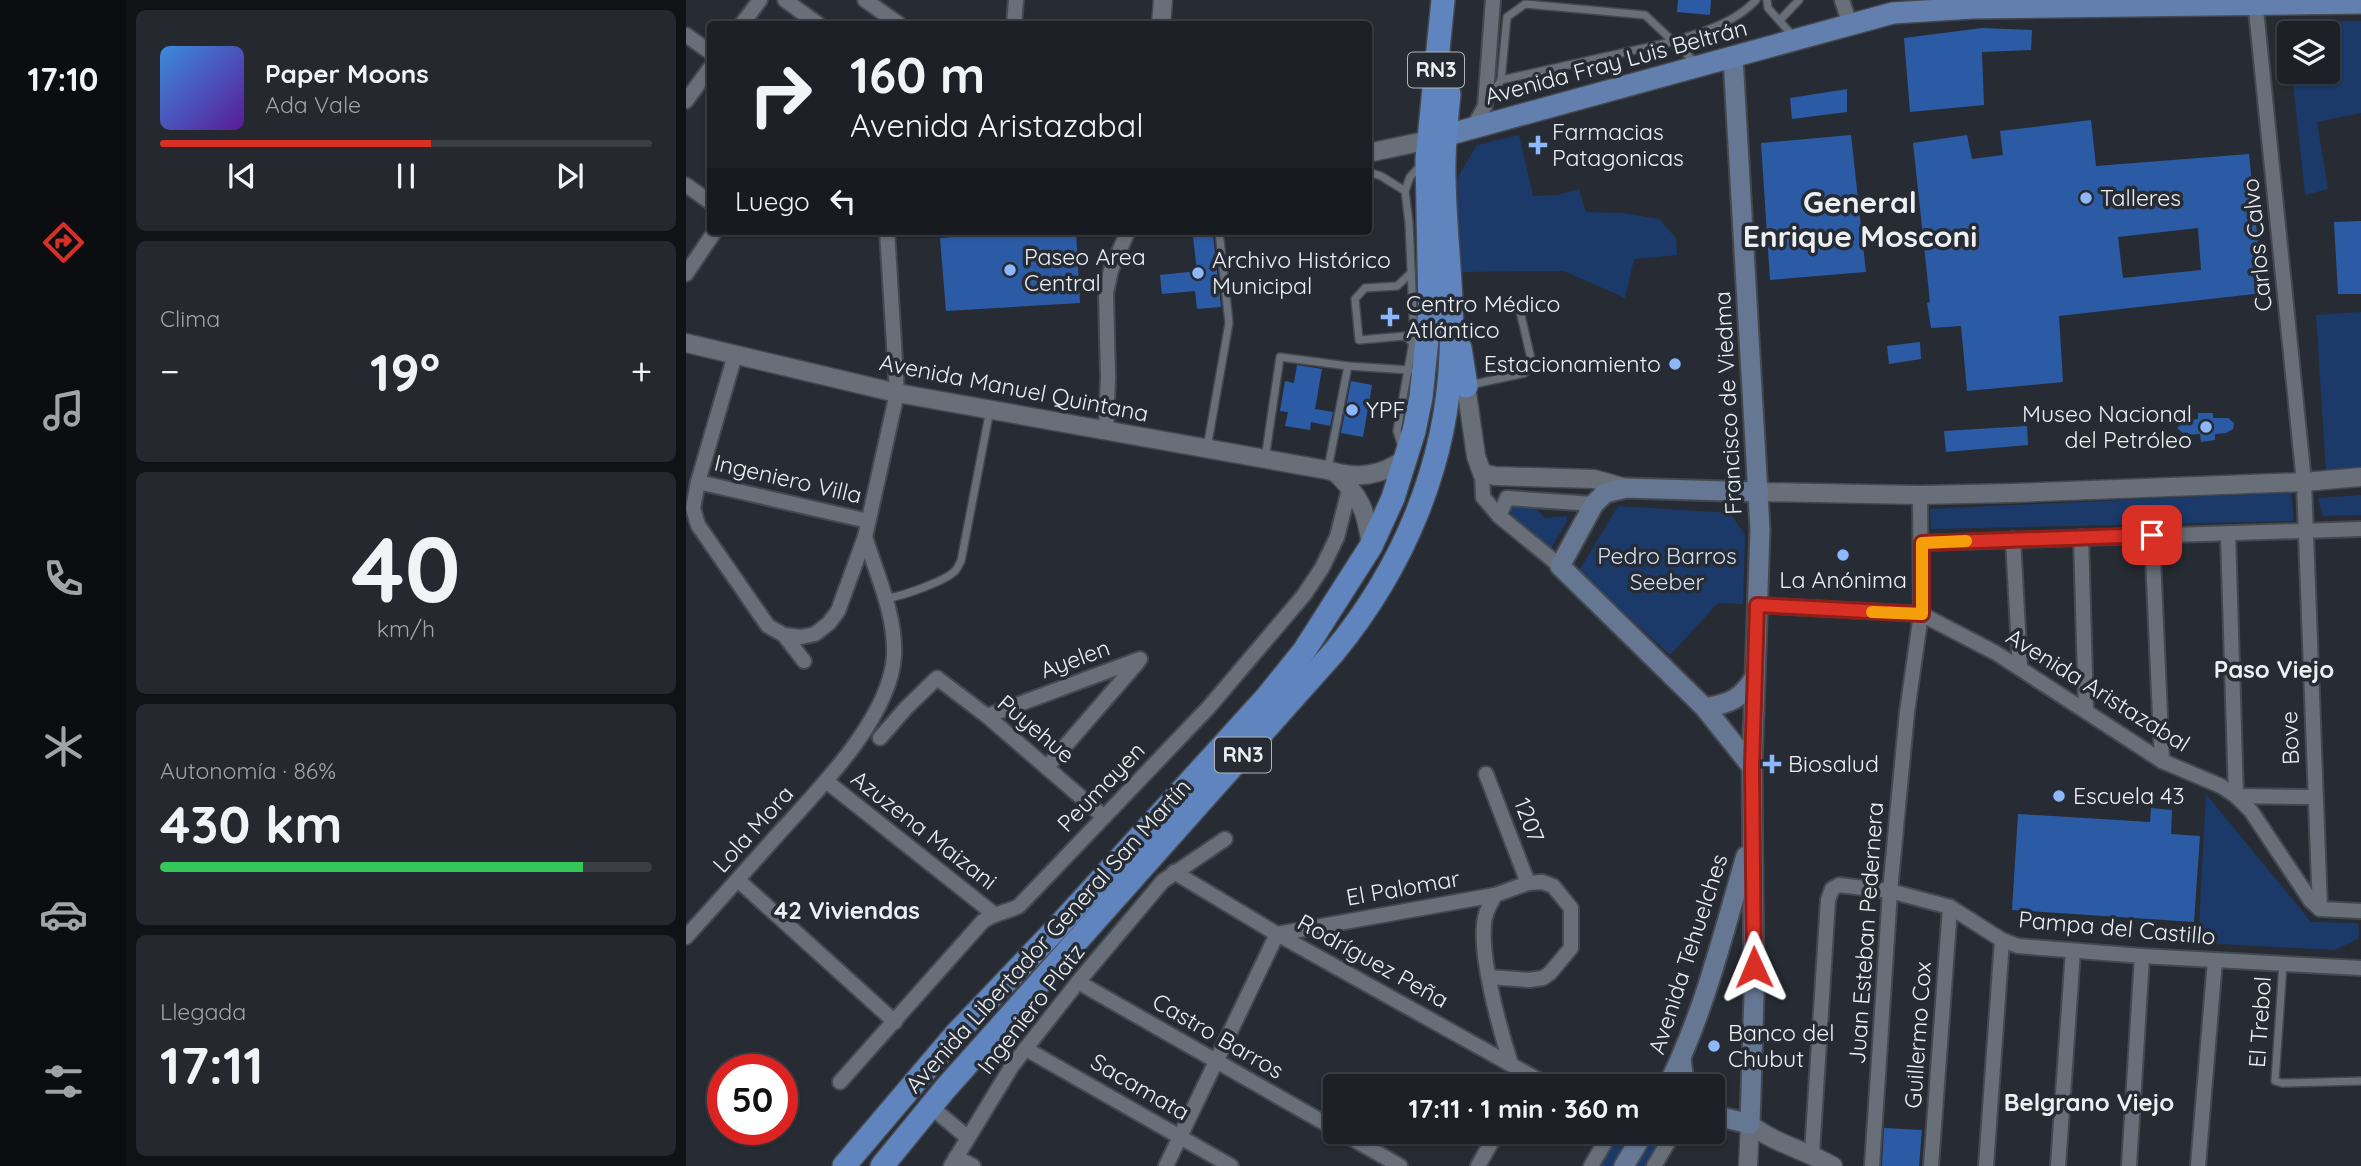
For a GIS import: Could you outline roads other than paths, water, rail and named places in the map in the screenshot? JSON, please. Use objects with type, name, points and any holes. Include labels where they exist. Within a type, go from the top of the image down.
[{"type":"highway","name":"Avenida Libertador General San Martín","points":[[844,1166],[948,1043],[1056,929],[1266,698],[1304,651],[1371,545],[1406,458],[1421,397],[1420,345],[1430,310],[1434,145],[1443,0]]},
{"type":"highway","name":"Avenida Libertador General San Martín","points":[[882,1166],[931,1107],[1334,653],[1370,607],[1405,544],[1427,488],[1444,422],[1451,356],[1450,272],[1444,178],[1434,145],[1459,0]]},
{"type":"highway","points":[[1450,272],[1466,386]]},
{"type":"main road","name":"Avenida Fray Luis Beltrán","points":[[1434,145],[1473,128],[1850,25],[1900,7],[2069,3],[2361,3]]},
{"type":"main road","name":"Francisco de Viedma","points":[[1733,57],[1760,530],[1752,767],[1754,994],[1750,1124]]},
{"type":"main road","points":[[1752,767],[1705,708],[1560,566],[1594,505],[1605,493],[1626,488],[1759,492]]},
{"type":"main road","points":[[1714,492],[1734,499],[1749,513],[1760,530]]},
{"type":"main road","points":[[1705,708],[1727,704],[1744,693],[1755,677]]},
{"type":"main road","name":"Avenida Tehuelches","points":[[1674,1074],[1707,989],[1752,835]]},
{"type":"main road","points":[[1681,1059],[1683,1074]]},
{"type":"main road","points":[[1725,1118],[1750,1124]]},
{"type":"main road","points":[[1623,1166],[1633,1144]]},
{"type":"street","points":[[744,21],[760,0]]},
{"type":"street","points":[[785,0],[814,21]]},
{"type":"street","points":[[865,0],[896,21]]},
{"type":"street","points":[[1014,21],[1016,0]]},
{"type":"street","points":[[1161,21],[1163,0]]},
{"type":"street","points":[[1473,128],[1485,106],[1493,0]]},
{"type":"street","points":[[1842,0],[1850,25]]},
{"type":"street","name":"Carlos Calvo","points":[[2255,2],[2304,482]]},
{"type":"street","points":[[686,35],[707,50]]},
{"type":"street","points":[[686,101],[707,72]]},
{"type":"street","points":[[1372,153],[1434,145]]},
{"type":"street","points":[[686,185],[707,200]]},
{"type":"street","points":[[686,274],[712,235]]},
{"type":"street","points":[[783,635],[801,637],[815,634],[829,623],[838,611],[865,537],[897,393],[887,235]]},
{"type":"street","points":[[1106,431],[1106,292],[1111,270],[1126,235]]},
{"type":"street","name":"Avenida Manuel Quintana","points":[[686,344],[897,393],[1348,476],[1377,474],[1406,458]]},
{"type":"street","points":[[735,355],[693,508],[698,525],[768,626],[783,635],[804,661]]},
{"type":"street","points":[[1466,386],[1476,456],[1482,472],[1483,497],[1499,516],[1560,566]]},
{"type":"street","points":[[1331,471],[1350,486],[1364,508],[1371,545]]},
{"type":"street","points":[[1482,472],[1495,477],[1594,479],[1626,488]]},
{"type":"street","points":[[1759,492],[1920,495],[2304,482],[2361,477]]},
{"type":"street","name":"Ingeniero Villa","points":[[698,482],[868,521]]},
{"type":"street","name":"Bove","points":[[2304,482],[2320,909]]},
{"type":"street","name":"Peumayen","points":[[840,1082],[983,921],[994,914],[1006,913],[1019,906],[1209,707],[1304,595],[1322,568],[1337,537],[1350,486]]},
{"type":"street","name":"Juan Esteban Pedernera","points":[[1872,1166],[1890,891],[1907,712],[1922,614],[1920,495]]},
{"type":"street","points":[[1499,516],[1507,498],[1594,505]]},
{"type":"street","points":[[1922,543],[2361,529]]},
{"type":"street","points":[[2228,534],[2236,796],[2315,797]]},
{"type":"street","points":[[2152,535],[2162,761]]},
{"type":"street","name":"Lola Mora","points":[[686,937],[826,781],[882,701],[894,656],[891,618],[865,537]]},
{"type":"street","points":[[2081,537],[2085,711]]},
{"type":"street","points":[[2012,539],[2020,668]]},
{"type":"street","name":"Avenida Aristazabal","points":[[1757,605],[1922,614],[1996,653],[2162,761],[2221,786],[2236,796],[2251,811],[2311,901],[2320,909]]},
{"type":"street","name":"Ayelen","points":[[987,716],[1140,659],[1047,767]]},
{"type":"street","name":"Puyehue","points":[[880,738],[937,678],[987,716],[1104,817]]},
{"type":"street","name":"1207","points":[[1486,774],[1528,883]]},
{"type":"street","name":"Azuzena Maizani","points":[[826,781],[994,914]]},
{"type":"street","name":"Ingeniero Platz","points":[[954,1161],[1012,1066],[1163,881],[1225,839]]},
{"type":"street","name":"Rodríguez Peña","points":[[1174,872],[1277,934],[1511,1064],[1520,1074]]},
{"type":"street","points":[[738,880],[895,1022]]},
{"type":"street","points":[[1490,977],[1529,980],[1543,978],[1570,948],[1571,908],[1553,886],[1542,882],[1528,883],[1495,895],[1485,915],[1483,942],[1497,1019],[1511,1064]]},
{"type":"street","name":"Pampa del Castillo","points":[[1821,1161],[1828,900],[1832,889],[1839,885],[1890,891],[1950,907],[2002,940],[2018,946],[2361,968]]},
{"type":"street","name":"El Palomar","points":[[1277,934],[1495,895]]},
{"type":"street","name":"Guillermo Cox","points":[[1931,1166],[1950,907]]},
{"type":"street","points":[[2320,909],[2361,911]]},
{"type":"street","points":[[1166,1166],[1277,934]]},
{"type":"street","points":[[1986,1166],[2002,940]]},
{"type":"street","points":[[2058,1166],[2073,951]]},
{"type":"street","points":[[2129,1166],[2142,956]]},
{"type":"street","points":[[2198,1166],[2215,960]]},
{"type":"street","name":"Castro Barros","points":[[1078,982],[1323,1122]]},
{"type":"street","name":"Sacamata","points":[[1026,1049],[1231,1166]]},
{"type":"street","points":[[931,1107],[967,1137]]},
{"type":"street","points":[[1750,1124],[1766,1137],[1821,1161]]},
{"type":"street","name":"Francisco de Viedma","points":[[1748,1166],[1750,1124]]},
{"type":"street","points":[[1362,1144],[1400,1166]]},
{"type":"street","points":[[1478,1166],[1490,1144]]},
{"type":"street","points":[[1591,1166],[1604,1144]]},
{"type":"street","points":[[1654,1166],[1667,1144]]},
{"type":"street","points":[[954,1161],[973,1166]]},
{"type":"lane","points":[[1501,80],[1671,42],[1743,14],[1756,0]]},
{"type":"lane","points":[[1767,0],[1768,8],[1796,40]]},
{"type":"lane","points":[[1780,20],[1799,0]]},
{"type":"lane","points":[[1485,106],[1501,80],[1507,17],[1525,4],[1645,15],[1699,66]]},
{"type":"lane","points":[[1406,458],[1397,431],[1409,370],[1420,345],[1405,191],[1410,177],[1434,145]]},
{"type":"lane","points":[[1372,173],[1405,191]]},
{"type":"lane","points":[[1207,449],[1229,323],[1219,235]]},
{"type":"lane","points":[[1411,274],[1398,286],[1365,288],[1355,299],[1359,340],[1405,336],[1420,345]]},
{"type":"lane","points":[[1466,386],[1525,373],[1532,363],[1520,312]]},
{"type":"lane","points":[[1409,370],[1420,345]]},
{"type":"lane","points":[[1265,459],[1280,357],[1348,366],[1409,370]]},
{"type":"lane","points":[[1331,471],[1348,366]]},
{"type":"lane","points":[[884,598],[899,597],[932,583],[955,571],[961,561],[990,410]]},
{"type":"lane","name":"El Trebol","points":[[2283,964],[2275,1081],[2361,1081]]},
{"type":"place","name":"Farmacias Patagonicas","points":[[1538,145]]},
{"type":"place","name":"Talleres","points":[[2086,198]]},
{"type":"place","name":"Paseo Area Central","points":[[1010,270]]},
{"type":"place","name":"Archivo Histórico Municipal","points":[[1198,273]]},
{"type":"place","name":"Centro Médico Atlántico","points":[[1390,317]]},
{"type":"place","name":"Estacionamiento","points":[[1675,364]]},
{"type":"place","name":"YPF","points":[[1352,410]]},
{"type":"place","name":"Museo Nacional del Petróleo","points":[[2206,427]]},
{"type":"place","name":"La Anónima","points":[[1843,555]]},
{"type":"place","name":"Biosalud","points":[[1772,764]]},
{"type":"place","name":"Escuela 43","points":[[2059,796]]},
{"type":"place","name":"Banco del Chubut","points":[[1714,1046]]},
{"type":"district","name":"General Enrique Mosconi","points":[[1860,220]]},
{"type":"district","name":"Paso Viejo","points":[[2274,670]]},
{"type":"district","name":"42 Viviendas","points":[[847,911]]},
{"type":"district","name":"Belgrano Viejo","points":[[2089,1103]]},
{"type":"park label","name":"Pedro Barros Seeber","points":[[1667,569]]}]
